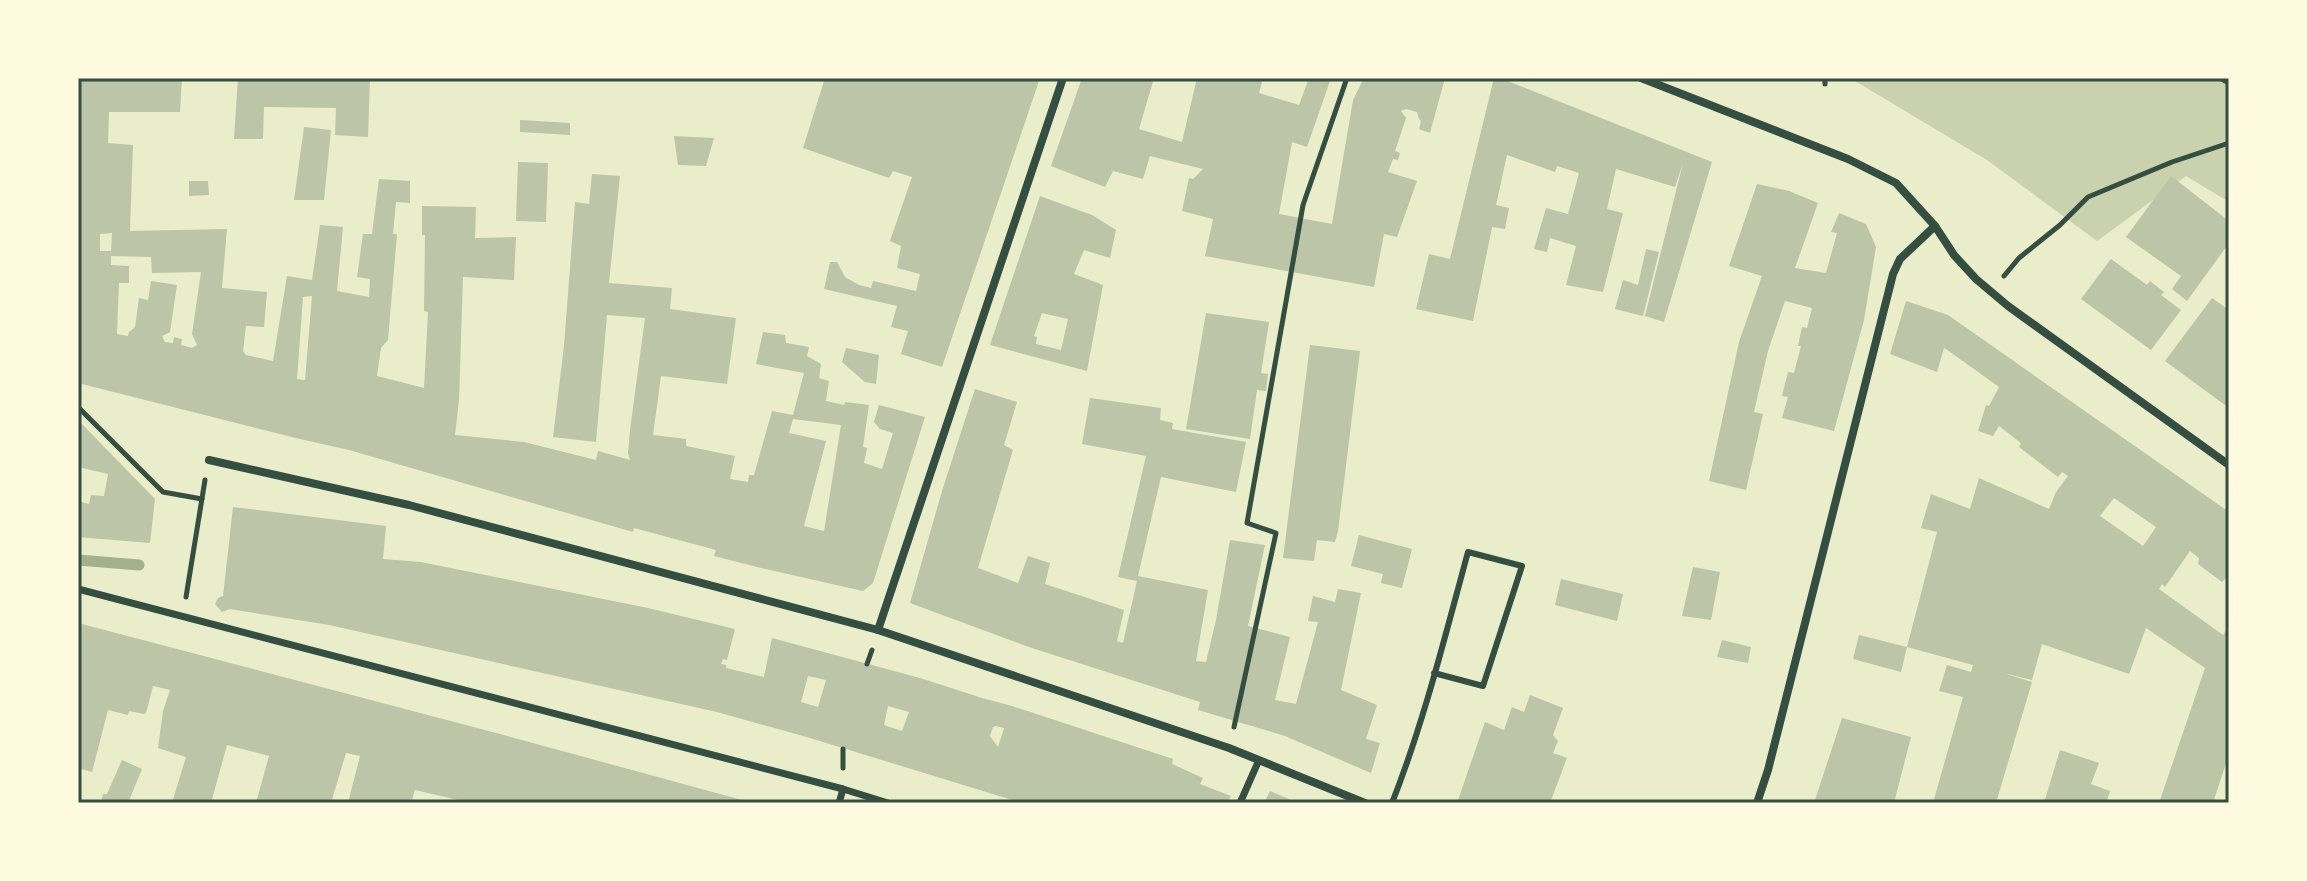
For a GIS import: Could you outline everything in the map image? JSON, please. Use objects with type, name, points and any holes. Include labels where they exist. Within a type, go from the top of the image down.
[{"type":"street","points":[[878,630],[1063,78]]},
{"type":"street","points":[[1641,78],[1848,159],[1896,183],[1935,226],[1954,255],[1991,292],[2229,465]]},
{"type":"street","points":[[1757,803],[1768,770],[1893,274],[1900,259],[1935,226]]},
{"type":"street","points":[[209,460],[409,505],[878,630],[1229,748],[1365,803]]},
{"type":"street","points":[[78,589],[888,803]]},
{"type":"street","points":[[1240,803],[1259,760]]},
{"type":"street","points":[[839,803],[843,789]]},
{"type":"lane","points":[[1392,803],[1434,673],[1468,552],[1522,566],[1483,686],[1434,673]]},
{"type":"path","points":[[1229,748],[1276,533],[1247,523],[1249,508],[1303,205],[1347,78]]},
{"type":"path","points":[[2220,78],[2229,83]]},
{"type":"path","points":[[1991,292],[2019,258],[2060,225],[2088,197],[2172,162],[2229,143]]},
{"type":"path","points":[[78,407],[163,492],[202,499]]},
{"type":"path","points":[[183,617],[209,460]]},
{"type":"green space","points":[[1850,78],[2229,78],[2229,202],[2186,176],[2097,241],[1987,160]]},
{"type":"building","points":[[78,78],[182,78],[180,112],[109,112],[108,143],[133,145],[130,231],[227,229],[222,288],[267,292],[264,327],[246,326],[243,351],[246,355],[273,361],[287,276],[312,280],[320,225],[343,227],[337,291],[369,297],[370,279],[357,277],[363,234],[372,234],[379,179],[410,181],[410,203],[396,202],[393,234],[397,234],[388,340],[381,348],[377,376],[424,388],[428,312],[424,311],[425,235],[422,235],[422,206],[476,207],[475,238],[516,237],[514,280],[463,277],[455,435],[524,442],[596,460],[598,451],[630,460],[630,430],[645,318],[607,315],[596,442],[553,437],[564,346],[575,202],[589,204],[592,174],[620,176],[609,283],[672,288],[670,309],[736,318],[727,384],[661,376],[653,435],[686,439],[686,446],[735,456],[730,479],[748,482],[749,475],[754,475],[772,411],[793,415],[804,373],[756,364],[763,332],[785,335],[786,343],[809,347],[807,356],[821,364],[819,378],[829,381],[826,401],[869,405],[864,463],[882,469],[893,433],[880,429],[874,422],[879,405],[925,417],[873,583],[863,591],[714,556],[716,550],[634,528],[633,532],[349,450],[78,383]],"holes":[[[112,233],[111,251],[100,251],[100,234]],[[111,256],[151,257],[152,273],[201,272],[192,334],[197,345],[192,348],[181,345],[182,339],[174,337],[173,343],[165,342],[162,336],[170,332],[177,285],[151,281],[148,300],[139,298],[135,327],[128,336],[117,334],[119,283],[129,283],[129,266],[111,265]],[[312,296],[305,380],[297,379],[303,297]],[[793,419],[841,425],[824,531],[804,526],[826,441],[789,433]]]},
{"type":"building","points":[[238,78],[370,78],[368,137],[335,135],[336,108],[264,107],[263,139],[234,139]]},
{"type":"building","points":[[825,78],[1040,78],[942,367],[901,354],[908,331],[891,327],[897,306],[824,289],[830,262],[837,262],[845,277],[871,288],[873,281],[916,291],[920,274],[897,268],[901,246],[890,241],[912,177],[893,171],[889,178],[803,148]]},
{"type":"building","points":[[1082,78],[1154,78],[1139,129],[1182,142],[1197,78],[1230,81],[1230,78],[1263,78],[1259,93],[1299,105],[1309,78],[1331,78],[1307,147],[1292,142],[1279,214],[1332,224],[1353,100],[1364,78],[1445,78],[1430,133],[1419,129],[1421,121],[1417,112],[1401,111],[1406,118],[1395,151],[1400,153],[1398,160],[1393,159],[1388,172],[1417,181],[1397,237],[1384,234],[1374,287],[1205,256],[1213,219],[1182,211],[1189,178],[1193,179],[1203,169],[1150,156],[1143,179],[1113,171],[1105,187],[1051,166]]},
{"type":"building","points":[[1494,78],[1712,162],[1664,322],[1645,316],[1683,163],[1675,187],[1616,169],[1607,209],[1623,213],[1603,292],[1566,285],[1576,246],[1550,238],[1547,252],[1534,249],[1546,208],[1568,214],[1579,173],[1557,166],[1555,172],[1507,155],[1496,205],[1509,208],[1505,229],[1492,227],[1473,321],[1416,309],[1429,254],[1450,259]]},
{"type":"building","points":[[520,120],[570,123],[570,135],[520,132]]},
{"type":"building","points":[[304,127],[331,130],[324,200],[294,200]]},
{"type":"building","points":[[674,136],[714,138],[706,166],[678,165]]},
{"type":"building","points":[[518,162],[548,163],[546,222],[516,221]]},
{"type":"building","points":[[2171,176],[2229,221],[2229,243],[2187,301],[2172,289],[2181,276],[2126,237]]},
{"type":"building","points":[[189,181],[208,181],[209,195],[189,196]]},
{"type":"building","points":[[1757,184],[1789,191],[1818,203],[1795,268],[1826,273],[1837,233],[1831,232],[1839,213],[1866,224],[1876,247],[1864,320],[1834,431],[1782,418],[1788,397],[1782,396],[1788,372],[1794,373],[1802,327],[1807,328],[1812,308],[1785,301],[1768,351],[1754,412],[1763,414],[1746,490],[1709,481],[1739,342],[1762,276],[1729,266]]},
{"type":"building","points":[[1040,196],[1092,215],[1116,230],[1110,258],[1084,250],[1074,274],[1103,285],[1087,371],[990,345]],"holes":[[[1042,313],[1068,319],[1061,350],[1036,344],[1037,337],[1034,336]]]},
{"type":"building","points":[[1646,249],[1659,252],[1643,316],[1615,309],[1623,280],[1638,285]]},
{"type":"building","points":[[2111,259],[2147,285],[2150,281],[2164,292],[2161,295],[2181,310],[2151,350],[2081,299]]},
{"type":"building","points":[[2212,298],[2229,310],[2229,408],[2165,361]]},
{"type":"building","points":[[1906,301],[1948,315],[2229,512],[2229,579],[2227,577],[2222,582],[2198,564],[2199,558],[2190,551],[2165,587],[2162,584],[2159,589],[2223,635],[2229,625],[2229,754],[2213,803],[2159,803],[2205,668],[2146,628],[2129,674],[2042,644],[2032,680],[2003,673],[2032,682],[1996,803],[1933,803],[1963,697],[1939,691],[1947,665],[1971,672],[1973,665],[1907,647],[1937,532],[1921,528],[1931,494],[1970,509],[1979,478],[2049,509],[2056,492],[2068,476],[2062,472],[2058,477],[2019,447],[2021,443],[1999,426],[1993,436],[1978,431],[1986,405],[1989,406],[1999,387],[1946,349],[1937,372],[1890,354]],"holes":[[[2114,498],[2156,527],[2143,546],[2100,516]]]},
{"type":"building","points":[[1206,313],[1269,322],[1261,373],[1268,374],[1266,391],[1257,390],[1250,439],[1186,429]]},
{"type":"building","points":[[1310,345],[1360,351],[1338,531],[1335,542],[1317,540],[1314,561],[1283,558]]},
{"type":"building","points":[[846,348],[879,355],[876,384],[865,382],[842,362]]},
{"type":"building","points":[[975,389],[1017,402],[1004,445],[1013,450],[978,568],[1018,583],[1028,556],[1050,563],[1045,584],[1124,610],[1117,641],[1123,643],[1137,581],[1118,577],[1146,456],[1082,444],[1090,398],[1161,408],[1160,420],[1173,423],[1172,429],[1246,442],[1236,492],[1161,477],[1138,576],[1208,590],[1196,661],[1206,662],[1230,540],[1265,545],[1248,626],[1290,637],[1275,700],[1296,704],[1318,622],[1308,621],[1313,596],[1335,602],[1338,589],[1361,593],[1341,690],[1377,705],[1366,739],[1380,743],[1371,773],[1285,736],[1198,710],[1200,702],[1029,647],[910,603]]},
{"type":"building","points":[[78,420],[155,499],[150,543],[78,537],[78,501],[89,504],[91,495],[104,496],[108,474],[78,467]]},
{"type":"building","points":[[233,507],[386,526],[383,559],[421,562],[735,629],[727,660],[723,659],[721,664],[764,677],[772,638],[920,678],[1173,759],[1172,764],[1203,778],[1200,784],[1231,796],[1227,803],[1022,803],[717,712],[329,625],[230,609],[222,612],[215,604],[223,596]],"holes":[[[808,676],[826,680],[818,707],[801,702]],[[888,706],[909,712],[902,731],[884,725]],[[993,727],[1004,728],[998,747],[990,736]]]},
{"type":"building","points":[[1359,535],[1412,549],[1402,588],[1381,583],[1383,574],[1351,566]]},
{"type":"building","points":[[1693,567],[1720,572],[1711,620],[1682,616]]},
{"type":"building","points":[[1561,579],[1623,594],[1617,621],[1555,605]]},
{"type":"building","points":[[78,623],[753,803],[471,803],[415,790],[411,803],[348,803],[360,756],[346,753],[331,803],[256,803],[269,756],[227,745],[211,803],[172,803],[186,757],[158,748],[163,711],[170,690],[153,686],[144,714],[129,711],[128,715],[108,710],[92,772],[78,768]]},
{"type":"building","points":[[1859,635],[1907,647],[1901,672],[1853,659]]},
{"type":"building","points":[[1722,640],[1751,647],[1748,663],[1717,657]]},
{"type":"building","points":[[1530,695],[1563,708],[1553,735],[1558,741],[1553,753],[1567,758],[1550,803],[1457,803],[1485,722],[1504,730],[1512,707],[1524,712]]},
{"type":"building","points":[[1842,718],[1911,737],[1894,803],[1814,803]]},
{"type":"building","points":[[2060,750],[2099,763],[2091,784],[2110,791],[2106,803],[2044,803]]},
{"type":"building","points":[[122,760],[142,769],[128,803],[101,803],[103,794],[107,794]]},
{"type":"building","points":[[1270,791],[1298,803],[1264,803]]},
{"type":"waterway","points":[[78,560],[139,565]]}]
